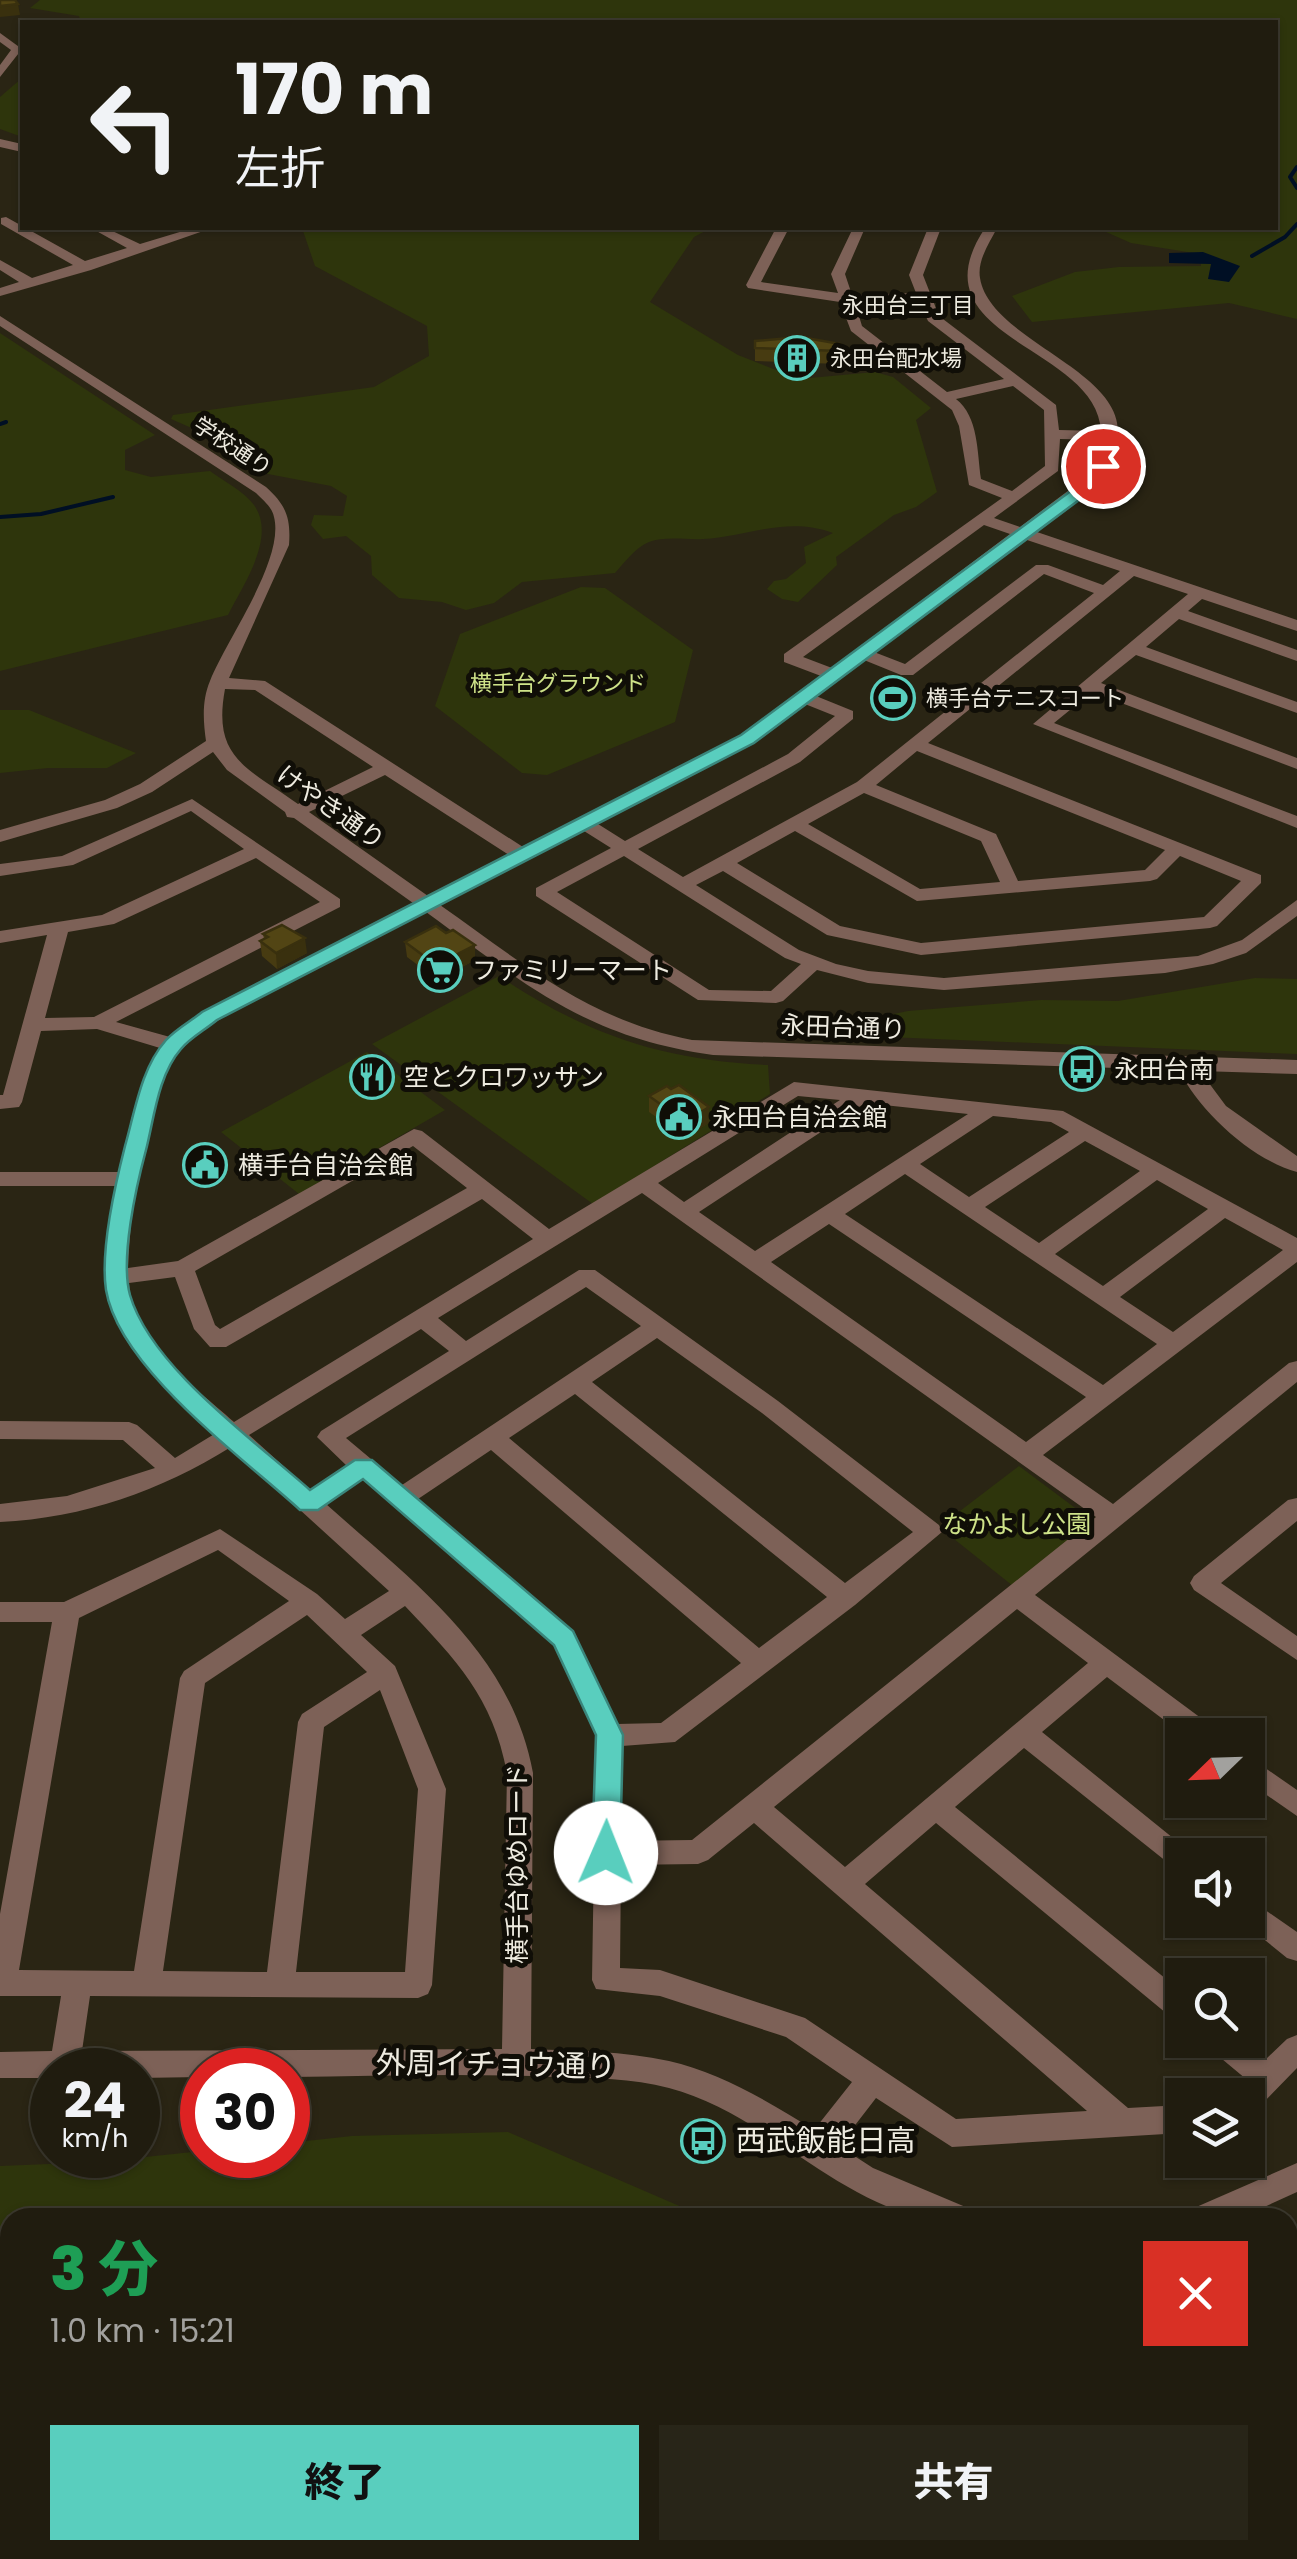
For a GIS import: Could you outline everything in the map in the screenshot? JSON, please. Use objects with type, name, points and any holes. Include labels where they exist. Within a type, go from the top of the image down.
[{"type":"street","points":[[0,36],[17,49],[0,74]]},
{"type":"street","points":[[3,222],[86,266]]},
{"type":"street","points":[[101,230],[138,249]]},
{"type":"street","points":[[0,292],[138,249],[182,230]]},
{"type":"street","points":[[781,230],[753,284],[846,300],[925,297]]},
{"type":"street","points":[[858,230],[838,274],[856,328],[958,408],[966,426],[974,482],[1012,496]]},
{"type":"street","points":[[835,675],[790,658],[1053,468],[1051,408],[933,318],[916,275],[935,230]]},
{"type":"street","points":[[990,230],[972,279],[986,307],[1085,384],[1103,407],[1110,432],[1052,434]]},
{"type":"street","points":[[0,264],[33,284]]},
{"type":"street","name":"学校通り","points":[[0,320],[261,490],[279,511],[283,522],[278,552],[218,683],[210,713],[215,743]]},
{"type":"street","points":[[971,346],[1019,334]]},
{"type":"street","points":[[945,397],[1015,381]]},
{"type":"street","name":"横手台ゆめロード","points":[[516,2062],[520,1773],[514,1740],[494,1692],[466,1652],[407,1592],[145,1351],[122,1310],[116,1277],[128,1179],[156,1072],[173,1045],[210,1016],[712,760],[805,698],[1091,481],[1103,466],[1110,432]]},
{"type":"street","points":[[980,518],[1297,626]]},
{"type":"street","points":[[863,654],[906,670],[1042,568],[1107,592]]},
{"type":"street","points":[[684,885],[863,786],[1132,570]]},
{"type":"street","points":[[1042,724],[1200,593]]},
{"type":"street","points":[[1176,612],[1297,656]]},
{"type":"street","points":[[1134,648],[1297,708]]},
{"type":"street","points":[[218,683],[259,685],[522,855]]},
{"type":"street","points":[[1090,685],[1297,764]]},
{"type":"street","points":[[805,698],[847,715],[794,758],[543,892],[705,996],[776,997],[814,964]]},
{"type":"street","points":[[1020,716],[1297,822]]},
{"type":"street","points":[[0,836],[71,818],[146,788],[215,743]]},
{"type":"street","name":"けやき通り","points":[[215,743],[232,766],[426,904]]},
{"type":"street","points":[[724,863],[834,931],[921,949],[1210,922],[1254,879],[915,744]]},
{"type":"street","points":[[293,812],[387,768]]},
{"type":"street","points":[[863,786],[989,838],[1011,886]]},
{"type":"street","points":[[0,870],[66,861],[192,804],[333,904],[98,1022]]},
{"type":"street","points":[[71,818],[106,842]]},
{"type":"street","points":[[584,823],[814,964],[856,976],[921,985],[1202,961],[1267,934],[1297,906]]},
{"type":"street","points":[[796,824],[917,896],[1150,874],[1178,849]]},
{"type":"street","points":[[0,937],[107,920],[257,850]]},
{"type":"street","name":"永田台通り","points":[[426,904],[561,1000],[601,1022],[681,1045],[757,1052],[1297,1067]]},
{"type":"street","points":[[0,1102],[12,1102],[59,928]]},
{"type":"street","points":[[1034,938],[1050,976]]},
{"type":"street","points":[[35,1025],[98,1022],[173,1045]]},
{"type":"street","points":[[1186,1064],[1197,1088],[1231,1123],[1297,1165]]},
{"type":"street","points":[[0,1513],[36,1513],[86,1502],[173,1471],[794,1089],[1056,1116],[1297,1250],[1026,1455]]},
{"type":"street","points":[[684,1212],[862,1096]]},
{"type":"street","points":[[756,1262],[988,1110]]},
{"type":"street","points":[[969,1207],[1084,1132]]},
{"type":"street","points":[[116,1277],[184,1268],[414,1136],[550,1242]]},
{"type":"street","points":[[905,1164],[1174,1344]]},
{"type":"street","points":[[1039,1254],[1155,1171]]},
{"type":"street","points":[[0,1180],[128,1179]]},
{"type":"street","points":[[644,1183],[1115,1518]]},
{"type":"street","points":[[184,1268],[205,1330],[218,1341],[483,1190]]},
{"type":"street","points":[[1104,1297],[1223,1209]]},
{"type":"street","points":[[830,1214],[1102,1397]]},
{"type":"street","points":[[609,1735],[666,1734],[930,1532],[770,1407],[587,1276],[329,1437],[564,1638],[609,1735],[606,1980],[660,1983],[795,2027],[952,2134],[1165,2120]]},
{"type":"street","points":[[424,1319],[465,1352]]},
{"type":"street","points":[[400,1498],[657,1328]]},
{"type":"street","points":[[606,1853],[698,1852],[1297,1369]]},
{"type":"street","points":[[576,1382],[846,1598]]},
{"type":"street","points":[[0,1430],[129,1431],[173,1471]]},
{"type":"street","points":[[492,1437],[760,1664]]},
{"type":"street","points":[[309,1503],[364,1466]]},
{"type":"street","points":[[1297,1506],[1286,1532],[1204,1583],[1297,1650]]},
{"type":"street","points":[[0,1612],[67,1612],[220,1538],[345,1632],[386,1673],[432,1789],[418,1985],[1,1983],[67,1612]]},
{"type":"street","points":[[345,1632],[407,1592]]},
{"type":"street","points":[[1018,1596],[1181,1718]]},
{"type":"street","points":[[146,1986],[192,1678],[308,1601]]},
{"type":"street","points":[[844,1884],[1106,1663]]},
{"type":"street","points":[[280,1986],[311,1722],[386,1673]]},
{"type":"street","points":[[1024,1732],[1165,1844]]},
{"type":"street","points":[[1265,1781],[1297,1806]]},
{"type":"street","points":[[756,1808],[1124,2124]]},
{"type":"street","points":[[936,1808],[1165,1995]]},
{"type":"street","points":[[1265,1924],[1297,1949]]},
{"type":"street","points":[[67,2048],[77,1985]]},
{"type":"street","points":[[1265,2080],[1297,2048]]},
{"type":"street","points":[[1234,2058],[1249,2078]]},
{"type":"street","name":"外周イチョウ通り","points":[[160,2064],[516,2062],[620,2066],[672,2075],[772,2120],[862,2178],[933,2208]]},
{"type":"street","name":"外周イチョウ通り","points":[[0,2064],[30,2064]]},
{"type":"street","points":[[817,2150],[873,2079]]},
{"type":"street","points":[[1227,2208],[1297,2177]]},
{"type":"green space","points":[[40,0],[1297,0],[1297,319],[1229,303],[1032,322],[1012,296],[1075,272],[1201,266],[1200,254],[1131,243],[1102,230],[1278,230],[1278,20],[80,20],[79,16],[30,8]]},
{"type":"green space","points":[[20,80],[20,136],[0,129],[0,97]]},
{"type":"green space","points":[[303,230],[707,230],[694,237],[650,302],[738,355],[799,379],[875,372],[893,377],[931,408],[916,420],[937,492],[916,507],[894,515],[836,557],[837,565],[798,602],[782,599],[767,589],[806,563],[804,547],[833,533],[800,526],[703,539],[655,540],[639,548],[615,573],[522,582],[494,603],[466,610],[442,602],[399,598],[372,575],[371,556],[346,536],[323,539],[311,525],[314,515],[343,516],[347,496],[331,486],[268,474],[228,452],[210,436],[171,419],[173,415],[374,387],[429,356],[427,326],[315,266]]},
{"type":"green space","points":[[0,333],[155,435],[125,450],[125,470],[151,477],[210,471],[254,505],[262,531],[260,546],[228,615],[0,671]]},
{"type":"green space","name":"横手台グラウンド","points":[[581,587],[605,588],[693,650],[675,722],[547,775],[522,773],[435,706],[460,634]]},
{"type":"green space","points":[[0,710],[29,710],[136,753],[107,768],[0,773]]},
{"type":"green space","points":[[499,976],[564,1014],[627,1041],[693,1057],[768,1065],[770,1094],[593,1204],[372,1044]]},
{"type":"green space","points":[[1255,978],[1297,979],[1297,1054],[888,1037],[889,1015],[908,1011],[1041,1000],[1118,1001]]},
{"type":"green space","points":[[367,1052],[445,1110],[299,1194],[221,1132]]},
{"type":"green space","name":"なかよし公園","points":[[1019,1466],[1094,1522],[1013,1586],[939,1527]]},
{"type":"green space","points":[[508,2132],[684,2208],[0,2208],[0,2166],[30,2165],[30,2178],[160,2178],[160,2155],[180,2153],[180,2178],[310,2178],[310,2141]]},
{"type":"water","points":[[1203,252],[1240,266],[1229,282],[1208,279],[1211,264],[1169,263],[1169,253]]},
{"type":"building","points":[[0,0],[15,0],[18,4],[0,6]]},
{"type":"building","points":[[801,337],[840,344],[840,351],[755,348],[755,341]]},
{"type":"building","points":[[282,925],[305,938],[276,953],[260,941],[268,937],[263,934]]},
{"type":"building","points":[[436,926],[446,933],[453,930],[475,945],[436,965],[405,942]]},
{"type":"building","points":[[679,1085],[709,1107],[685,1122],[649,1096],[667,1086],[671,1089]]},
{"type":"waterway","points":[[1297,167],[1290,177],[1297,188]]},
{"type":"waterway","points":[[1252,256],[1285,237],[1297,224]]},
{"type":"waterway","points":[[0,424],[6,422]]},
{"type":"waterway","points":[[0,517],[41,514],[113,497]]},
{"type":"place","name":"永田台配水場","points":[[797,358]]},
{"type":"place","name":"横手台テニスコート","points":[[893,698]]},
{"type":"place","name":"ファミリーマート","points":[[440,970]]},
{"type":"place","name":"永田台南","points":[[1082,1069]]},
{"type":"place","name":"空とクロワッサン","points":[[372,1077]]},
{"type":"place","name":"永田台自治会館","points":[[679,1117]]},
{"type":"place","name":"横手台自治会館","points":[[205,1165]]},
{"type":"place","name":"西武飯能日高","points":[[703,2141]]},
{"type":"district","name":"永田台三丁目","points":[[908,305]]},
{"type":"route","points":[[606,1853],[609,1735],[564,1638],[364,1466],[309,1503],[163,1371],[132,1332],[122,1310],[116,1260],[132,1160],[156,1072],[173,1045],[210,1016],[748,739],[1077,494],[1103,466]]}]
